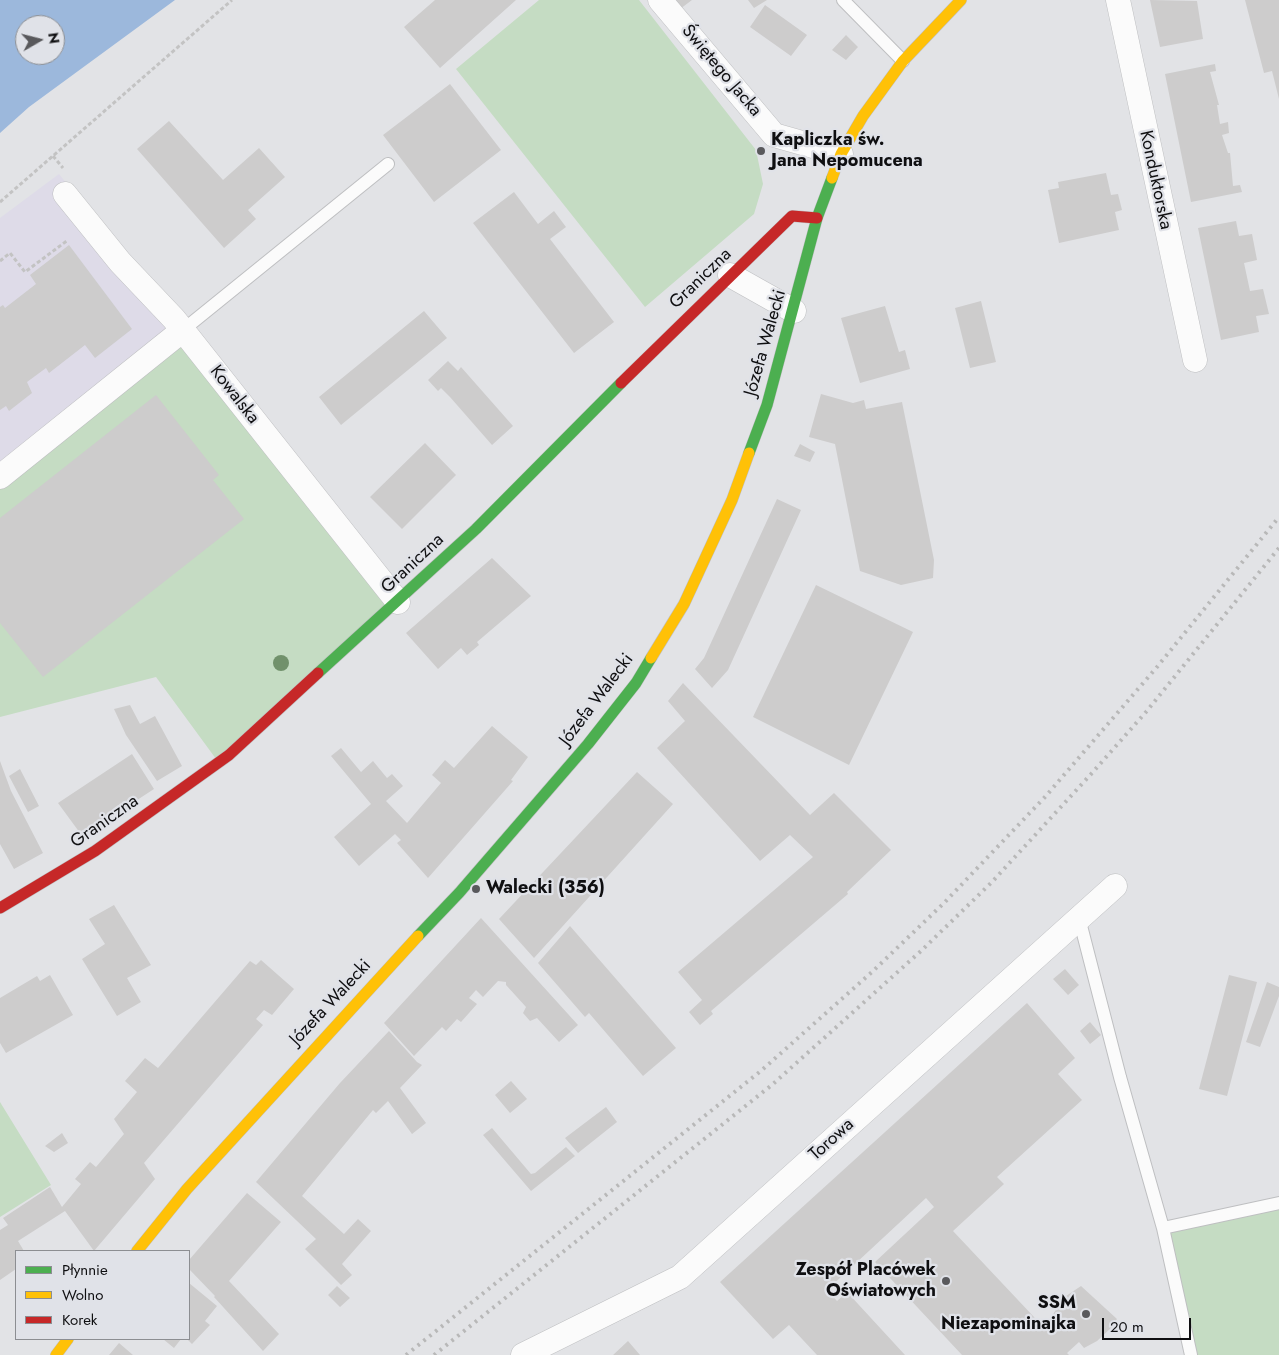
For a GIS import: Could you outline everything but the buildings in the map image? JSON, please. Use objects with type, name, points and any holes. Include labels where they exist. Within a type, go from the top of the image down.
[{"type":"main road","name":"Józefa Walecki","points":[[139,1250],[186,1189],[352,1005],[459,893],[588,744],[636,682],[684,604],[732,500],[767,405],[818,218],[841,154],[864,116],[903,61],[960,0]]},
{"type":"main road","name":"Graniczna","points":[[0,908],[95,851],[229,755],[476,530],[730,275],[792,216],[818,218]]},
{"type":"main road","points":[[56,1355],[67,1340]]},
{"type":"street","name":"Świętego Jacka","points":[[660,0],[774,135],[841,154]]},
{"type":"street","name":"Konduktorska","points":[[1118,0],[1195,360]]},
{"type":"street","name":"Kowalska","points":[[65,194],[120,262],[183,330],[398,602]]},
{"type":"street","points":[[730,275],[794,311]]},
{"type":"street","points":[[0,477],[183,330]]},
{"type":"street","name":"Torowa","points":[[523,1355],[680,1277],[1115,886]]},
{"type":"lane","points":[[843,0],[903,61]]},
{"type":"lane","points":[[183,330],[388,164]]},
{"type":"lane","points":[[1079,918],[1120,1077],[1163,1228],[1191,1355]]},
{"type":"lane","points":[[1163,1228],[1279,1203]]},
{"type":"path","points":[[0,202],[232,0]]},
{"type":"path","points":[[0,261],[10,253],[25,272],[69,240],[75,247]]},
{"type":"shaded area","points":[[59,174],[183,330],[0,478],[0,218]]},
{"type":"green space","points":[[539,0],[639,0],[756,150],[763,184],[754,214],[645,307],[456,69]]},
{"type":"green space","points":[[183,330],[398,602],[219,763],[156,677],[0,717],[0,478]]},
{"type":"green space","points":[[0,1102],[51,1185],[0,1217]]},
{"type":"green space","points":[[1279,1208],[1279,1355],[1191,1355],[1163,1228]]},
{"type":"water","points":[[0,0],[175,0],[29,107],[0,133]]},
{"type":"railway","points":[[406,1355],[762,1070],[872,972],[944,903],[1045,797],[1157,667],[1279,517]]},
{"type":"railway","points":[[434,1355],[773,1084],[921,951],[992,882],[1092,773],[1146,712],[1279,548]]},
{"type":"traffic: fast","points":[[749,453],[767,405],[817,218],[832,178]]},
{"type":"traffic: fast","points":[[318,673],[476,529],[621,383]]},
{"type":"traffic: fast","points":[[418,936],[459,893],[588,744],[636,683],[651,658]]},
{"type":"traffic: slow","points":[[832,178],[841,154],[863,116],[903,61],[961,0]]},
{"type":"traffic: slow","points":[[651,658],[684,604],[732,500],[749,453]]},
{"type":"traffic: slow","points":[[138,1250],[187,1189],[418,936]]},
{"type":"traffic: slow","points":[[56,1355],[67,1340]]},
{"type":"traffic: jam","points":[[621,383],[792,216],[817,218]]},
{"type":"traffic: jam","points":[[0,908],[95,851],[229,755],[318,673]]},
{"type":"place","name":"Kapliczka św. Jana Nepomucena","points":[[761,151]]},
{"type":"place","name":"Walecki (356)","points":[[476,889]]},
{"type":"place","name":"Zespół Placówek Oświatowych","points":[[946,1281]]},
{"type":"place","name":"SSM Niezapominajka","points":[[1086,1314]]}]
